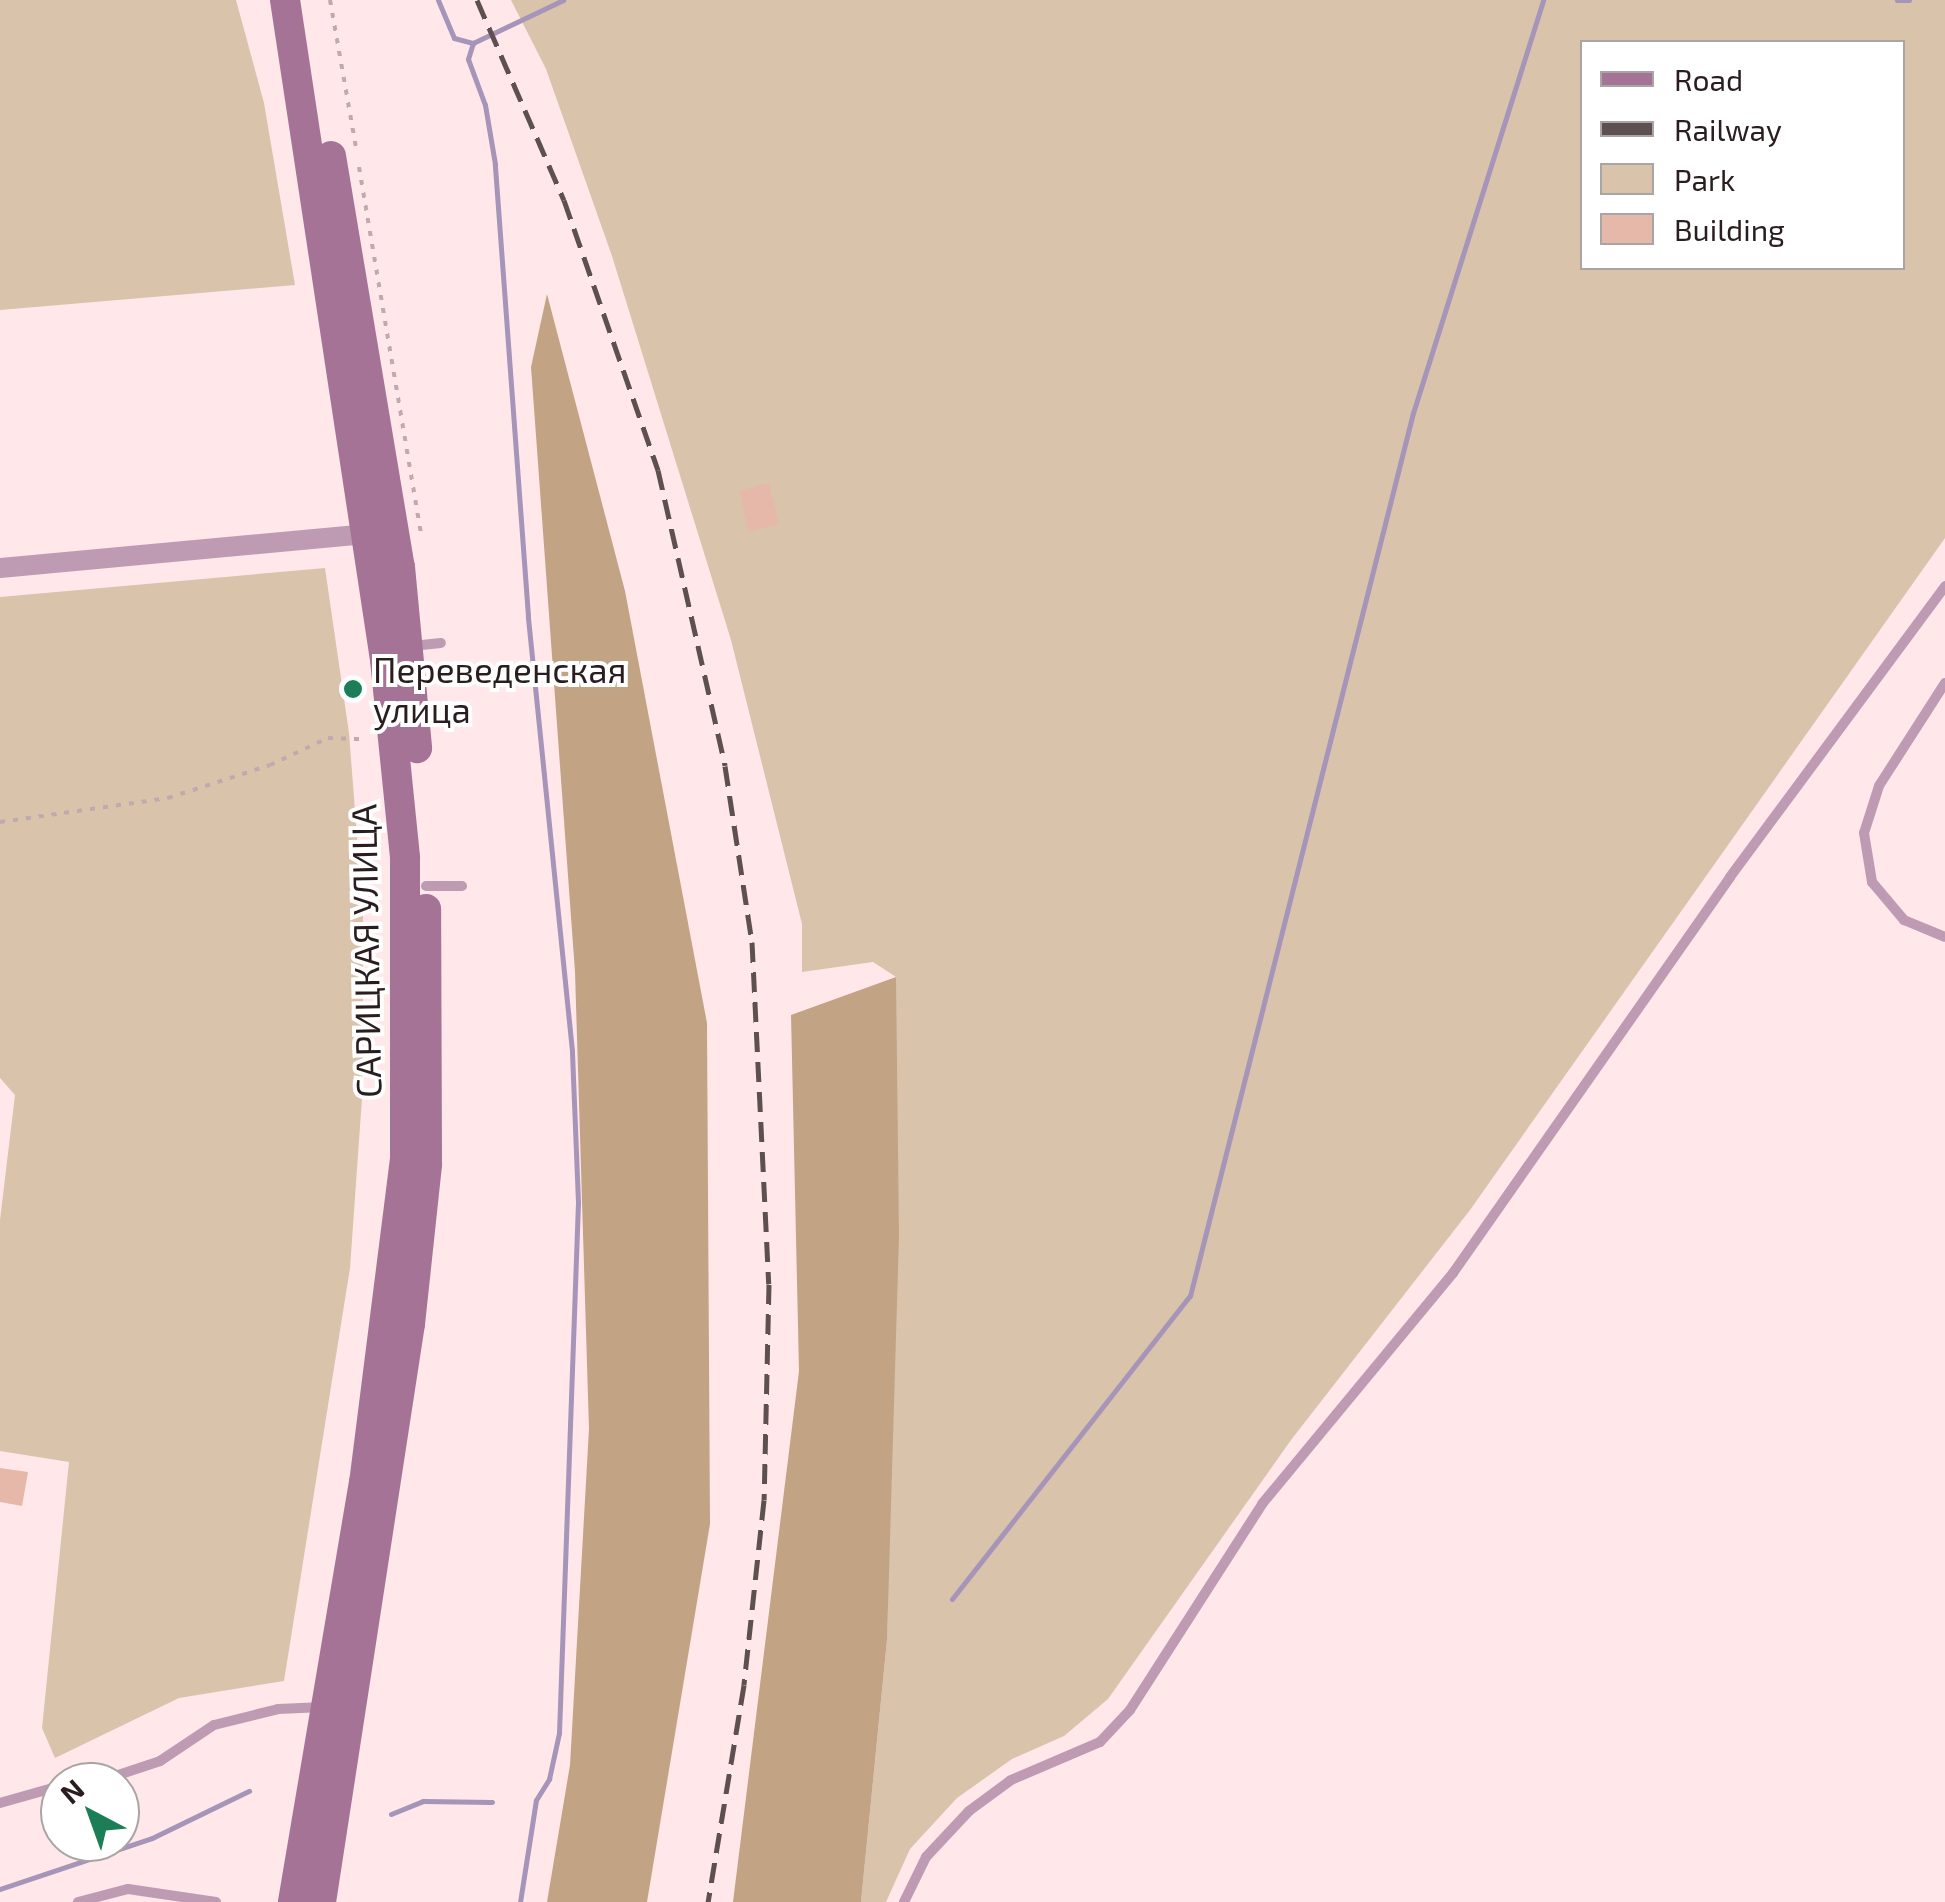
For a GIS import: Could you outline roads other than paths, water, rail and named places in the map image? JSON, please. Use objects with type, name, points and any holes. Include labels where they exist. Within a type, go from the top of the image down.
[{"type":"street","name":"САРИЦКАЯ УЛИЦА","points":[[284,0],[400,773],[404,1159],[364,1482],[294,1902]]},
{"type":"street","name":"САРИЦКАЯ УЛИЦА","points":[[306,0],[408,537],[407,647],[426,886],[425,1182],[389,1486],[321,1902]]},
{"type":"street","points":[[0,568],[362,534],[408,537]]},
{"type":"lane","points":[[904,1902],[926,1857],[968,1811],[1024,1774],[1100,1742],[1130,1710],[1262,1504],[1453,1273],[1730,877],[1945,586]]},
{"type":"lane","points":[[407,647],[441,643]]},
{"type":"lane","points":[[1945,683],[1879,786],[1864,833],[1872,882],[1904,920],[1945,937]]},
{"type":"lane","points":[[426,886],[462,886]]},
{"type":"lane","points":[[140,1767],[160,1760],[214,1725],[278,1709],[326,1707]]},
{"type":"lane","points":[[0,1803],[40,1792]]},
{"type":"lane","points":[[78,1902],[128,1890],[216,1902]]},
{"type":"waterway","points":[[438,0],[454,38],[473,43]]},
{"type":"waterway","points":[[520,1902],[536,1800],[549,1779],[559,1733],[578,1202],[572,1051],[528,616],[495,164],[485,105],[468,59],[473,43],[563,0]]},
{"type":"waterway","points":[[952,1599],[1190,1296],[1413,413],[1543,0]]},
{"type":"waterway","points":[[1897,0],[1909,0]]},
{"type":"waterway","points":[[0,1889],[152,1838],[249,1791]]},
{"type":"waterway","points":[[391,1814],[423,1801],[492,1802]]},
{"type":"railway","points":[[477,0],[564,200],[658,470],[725,766],[752,942],[769,1284],[764,1500],[744,1685],[708,1902]]},
{"type":"place","name":"Переведенская улица","points":[[353,689]]}]
